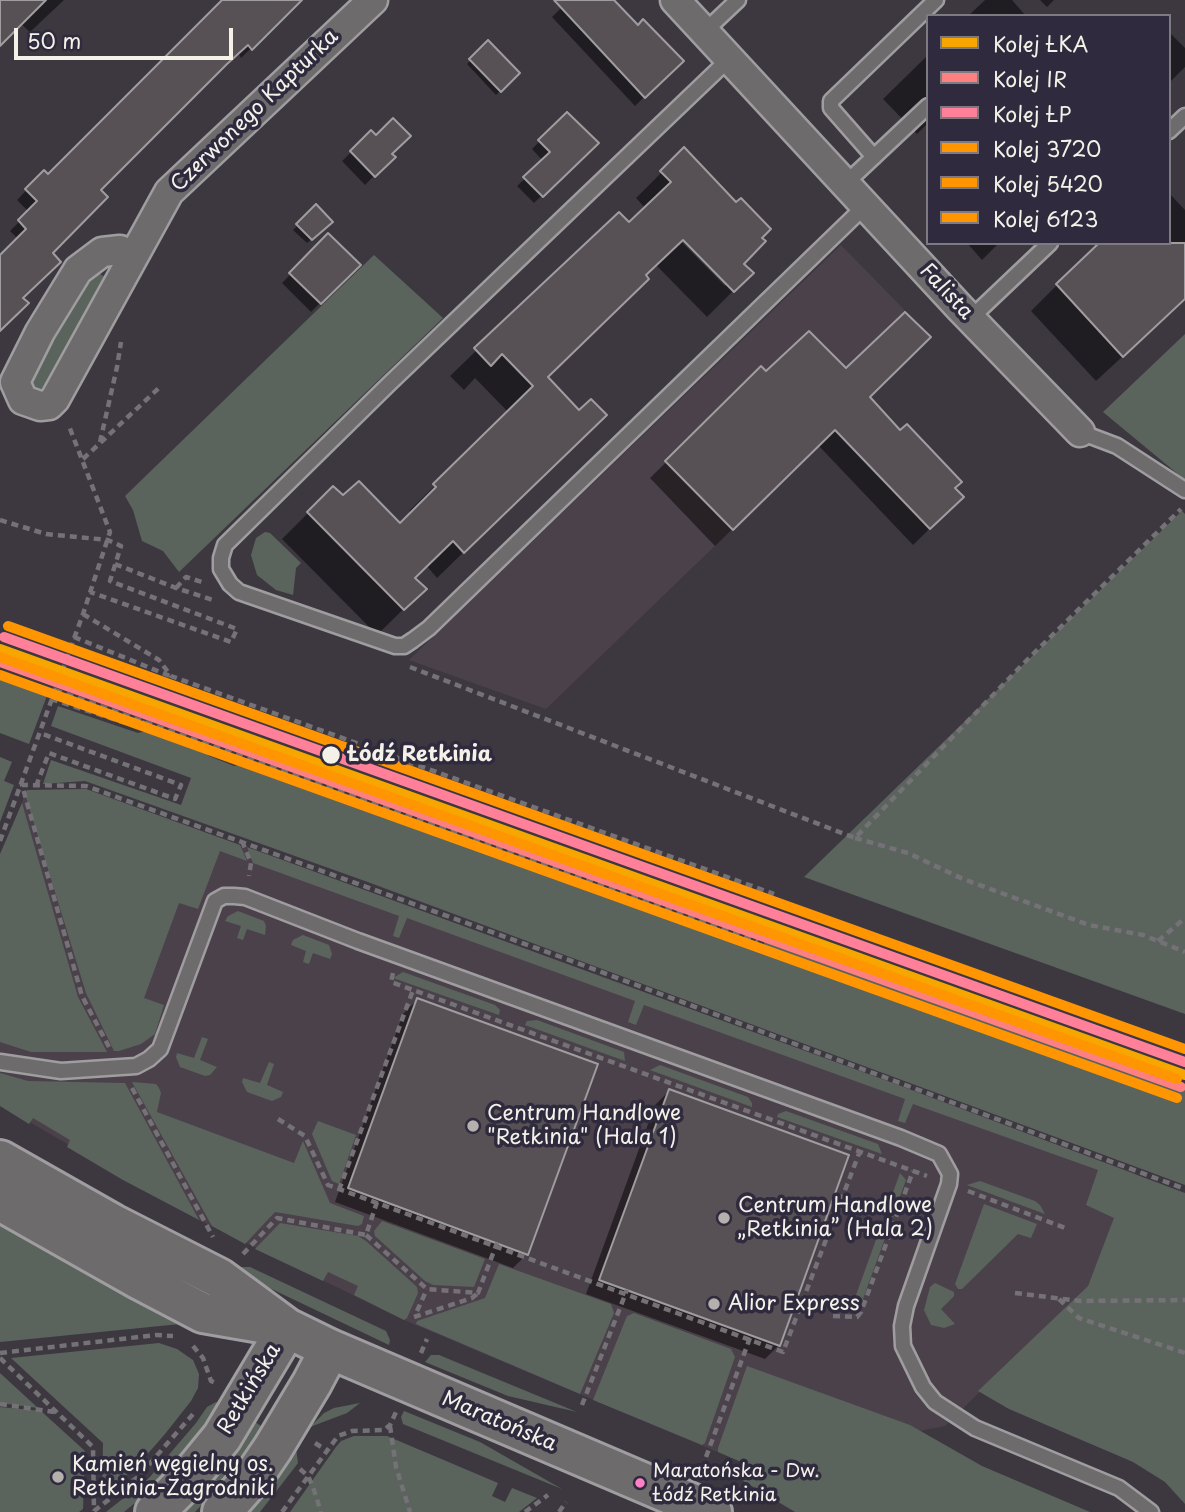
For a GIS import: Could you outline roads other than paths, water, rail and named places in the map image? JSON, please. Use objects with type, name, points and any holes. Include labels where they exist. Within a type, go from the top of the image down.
[{"type":"main road","name":"Maratońska","points":[[0,1160],[113,1224],[219,1278],[287,1328],[330,1349],[712,1512]]},
{"type":"main road","name":"Maratońska","points":[[0,1201],[140,1280],[203,1312],[287,1328]]},
{"type":"main road","name":"Retkińska","points":[[155,1512],[186,1481],[222,1437],[287,1328]]},
{"type":"main road","points":[[222,1512],[256,1473],[273,1448],[330,1349]]},
{"type":"street","name":"Czerwonego Kapturka","points":[[133,256],[120,250],[102,251],[78,270],[15,382],[23,400],[48,401],[133,256],[169,192],[373,0]]},
{"type":"street","name":"Falista","points":[[675,0],[1080,432]]},
{"type":"lane","points":[[704,33],[738,0]]},
{"type":"lane","points":[[874,157],[831,108],[831,101],[936,0]]},
{"type":"lane","points":[[729,59],[225,545],[221,569],[230,584],[239,592],[395,646],[404,646],[449,608],[866,206]]},
{"type":"lane","points":[[845,184],[926,108]]},
{"type":"lane","points":[[1171,129],[1185,116]]},
{"type":"lane","points":[[971,318],[1048,245]]},
{"type":"lane","name":"Falista","points":[[1080,432],[1117,446],[1185,490]]},
{"type":"lane","points":[[0,1062],[61,1071],[136,1066],[149,1059],[160,1049],[215,901],[224,896],[245,897],[939,1154],[950,1174],[949,1184],[906,1306],[902,1325],[903,1346],[923,1387],[935,1402],[975,1428],[1119,1488],[1151,1512]]},
{"type":"rail line","name":"5420","points":[[8,626],[1185,1049]]},
{"type":"rail line","name":"ŁP","points":[[4,637],[1185,1062]]},
{"type":"rail line","name":"ŁKA","points":[[0,649],[1185,1075]]},
{"type":"rail line","name":"6123","points":[[0,657],[1177,1079]]},
{"type":"rail line","name":"IR","points":[[0,662],[1181,1087]]},
{"type":"rail line","name":"3720","points":[[0,675],[1177,1098]]},
{"type":"place","name":"Łódź Retkinia","points":[[331,755]]},
{"type":"place","name":"Centrum Handlowe \"Retkinia\" (Hala 1)","points":[[473,1126]]},
{"type":"place","name":"Centrum Handlowe „Retkinia” (Hala 2)","points":[[724,1218]]},
{"type":"place","name":"Alior Express","points":[[714,1304]]},
{"type":"place","name":"Kamień węgielny os. Retkinia-Zagrodniki","points":[[58,1477]]},
{"type":"place","name":"Maratońska - Dw. Łódź Retkinia","points":[[640,1483]]}]
